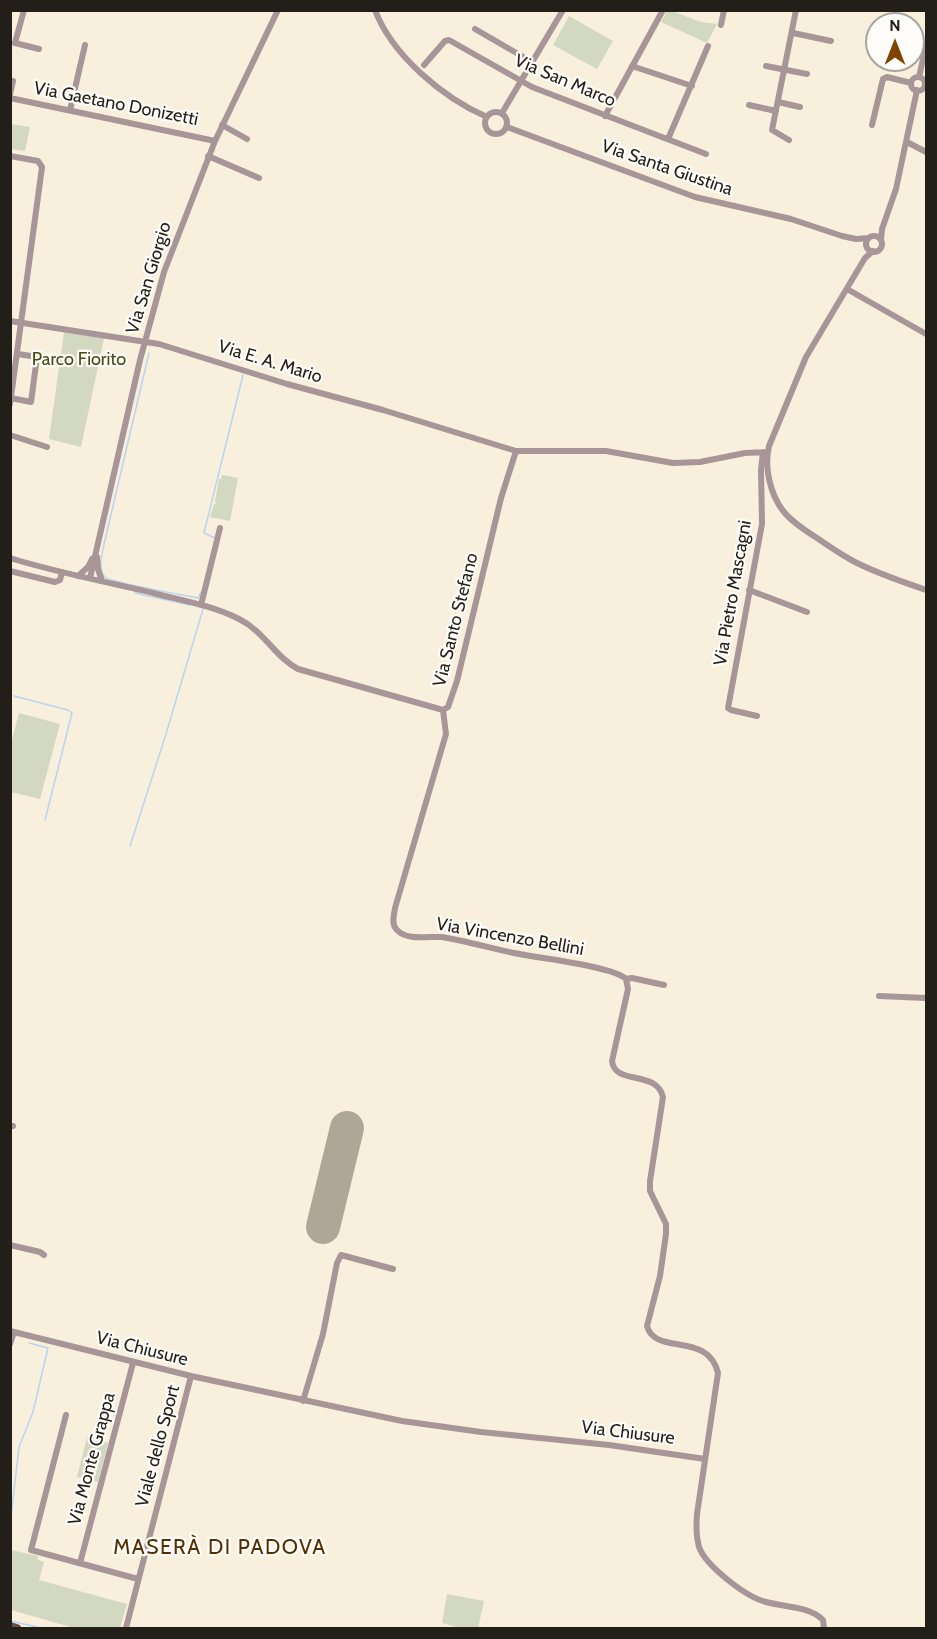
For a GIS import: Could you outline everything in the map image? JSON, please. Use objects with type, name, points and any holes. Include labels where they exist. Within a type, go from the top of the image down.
[{"type":"main road","points":[[10,1626],[17,1629]]},
{"type":"street","points":[[24,10],[13,43],[39,49]]},
{"type":"street","name":"Via San Giorgio","points":[[90,578],[145,340],[164,272],[214,141],[278,10]]},
{"type":"street","points":[[375,10],[386,35],[416,68],[441,89],[487,117]]},
{"type":"street","points":[[502,113],[563,10]]},
{"type":"street","points":[[605,116],[663,10]]},
{"type":"street","points":[[721,25],[724,10]]},
{"type":"street","points":[[789,140],[772,130],[796,10]]},
{"type":"street","points":[[475,29],[532,62]]},
{"type":"street","points":[[793,33],[831,40]]},
{"type":"street","name":"Via San Marco","points":[[424,65],[447,40],[521,81],[706,154]]},
{"type":"street","points":[[70,110],[85,45]]},
{"type":"street","points":[[668,139],[708,46]]},
{"type":"street","points":[[919,77],[927,46]]},
{"type":"street","points":[[632,66],[692,86]]},
{"type":"street","points":[[766,66],[807,74]]},
{"type":"street","points":[[872,125],[883,79],[887,77],[911,82]]},
{"type":"street","points":[[911,82],[914,77],[924,80],[921,90],[917,90]]},
{"type":"street","points":[[10,94],[13,81]]},
{"type":"street","points":[[911,82],[913,88],[917,90]]},
{"type":"street","points":[[870,244],[880,248],[882,229],[893,201],[917,90]]},
{"type":"street","name":"Via Gaetano Donizetti","points":[[10,98],[214,141]]},
{"type":"street","points":[[778,102],[800,107]]},
{"type":"street","points":[[749,105],[776,111]]},
{"type":"street","points":[[495,112],[502,113],[507,119],[507,127],[502,133],[491,133],[485,124],[487,117],[495,112]]},
{"type":"street","points":[[222,125],[247,139]]},
{"type":"street","name":"Via Santa Giustina","points":[[507,127],[695,197],[791,219],[870,244]]},
{"type":"street","points":[[906,142],[927,152]]},
{"type":"street","points":[[10,156],[38,160],[42,167],[11,401],[32,402],[37,357],[18,354]]},
{"type":"street","points":[[208,156],[259,178]]},
{"type":"street","name":"Via Pietro Mascagni","points":[[757,716],[728,708],[762,524],[766,452],[806,357],[866,258],[870,244],[882,229]]},
{"type":"street","points":[[870,244],[881,240]]},
{"type":"street","points":[[847,289],[927,334]]},
{"type":"street","name":"Via E. A. Mario","points":[[10,321],[145,340],[516,451]]},
{"type":"street","points":[[10,435],[47,447]]},
{"type":"street","points":[[516,451],[606,451],[673,462],[700,462],[766,452]]},
{"type":"street","name":"Via Santo Stefano","points":[[10,558],[217,609],[250,625],[283,658],[298,669],[443,710],[448,707],[457,681],[501,498],[516,451]]},
{"type":"street","name":"Via Pietro Mascagni","points":[[765,470],[779,505],[785,514],[801,528],[874,572],[927,590]]},
{"type":"street","points":[[201,604],[220,528]]},
{"type":"street","name":"Via San Giorgio","points":[[78,576],[88,567],[96,551]]},
{"type":"street","name":"Via San Giorgio","points":[[96,551],[102,581]]},
{"type":"street","points":[[10,571],[20,573],[23,562]]},
{"type":"street","name":"Via Santo Stefano","points":[[20,573],[55,582],[60,580],[62,572]]},
{"type":"street","points":[[749,590],[807,612]]},
{"type":"street","name":"Via Vincenzo Bellini","points":[[443,710],[446,734],[395,908],[393,920],[398,931],[404,935],[443,938],[590,967],[622,975],[626,979],[632,978],[664,985]]},
{"type":"street","points":[[626,979],[628,989],[612,1061],[613,1066],[620,1074],[652,1082],[661,1090],[663,1097],[650,1191],[666,1224],[666,1234],[660,1276],[647,1326],[649,1334],[655,1339],[698,1348],[710,1357],[717,1367],[696,1526],[699,1546],[706,1559],[755,1599],[812,1612],[823,1620],[824,1629]]},
{"type":"street","points":[[879,996],[927,998]]},
{"type":"street","points":[[10,1245],[42,1252],[44,1255]]},
{"type":"street","points":[[303,1401],[322,1334],[337,1263],[341,1255],[393,1269]]},
{"type":"street","points":[[10,1344],[12,1332]]},
{"type":"street","name":"Via Chiusure","points":[[12,1332],[133,1363],[402,1421],[481,1432],[609,1445],[705,1459]]},
{"type":"street","name":"Via Monte Grappa","points":[[80,1563],[133,1363]]},
{"type":"street","name":"Viale dello Sport","points":[[126,1629],[192,1376]]},
{"type":"street","points":[[66,1415],[31,1550],[138,1579]]},
{"type":"green space","points":[[667,11],[701,22],[717,24],[707,43],[661,22]]},
{"type":"green space","points":[[569,16],[613,41],[597,69],[553,45]]},
{"type":"green space","points":[[10,124],[30,127],[25,151],[11,149]]},
{"type":"green space","name":"Parco Fiorito","points":[[64,332],[104,338],[81,447],[49,439]]},
{"type":"green space","points":[[222,475],[238,478],[230,521],[210,517],[214,504],[216,504],[219,479]]},
{"type":"green space","points":[[19,713],[60,724],[40,799],[11,792],[11,744]]},
{"type":"green space","points":[[87,1437],[108,1443],[98,1482],[77,1477]]},
{"type":"green space","points":[[11,1550],[38,1556],[38,1560],[44,1562],[39,1580],[127,1604],[120,1628],[74,1628],[11,1610]]},
{"type":"green space","points":[[447,1594],[484,1601],[478,1628],[456,1628],[442,1623]]},
{"type":"waterway","points":[[149,353],[103,548],[101,569],[105,577],[110,580],[198,598],[201,592]]},
{"type":"waterway","points":[[215,538],[204,533],[243,375]]},
{"type":"waterway","points":[[135,593],[190,605]]},
{"type":"waterway","points":[[130,846],[203,609]]},
{"type":"waterway","points":[[14,696],[72,713],[45,820]]},
{"type":"waterway","points":[[10,1526],[19,1447],[33,1412],[48,1348],[29,1343]]},
{"type":"waterway","points":[[10,1621],[42,1628]]},
{"type":"runway","points":[[323,1227],[347,1128]]},
{"type":"district","name":"MASERÀ DI PADOVA","points":[[220,1548]]}]
